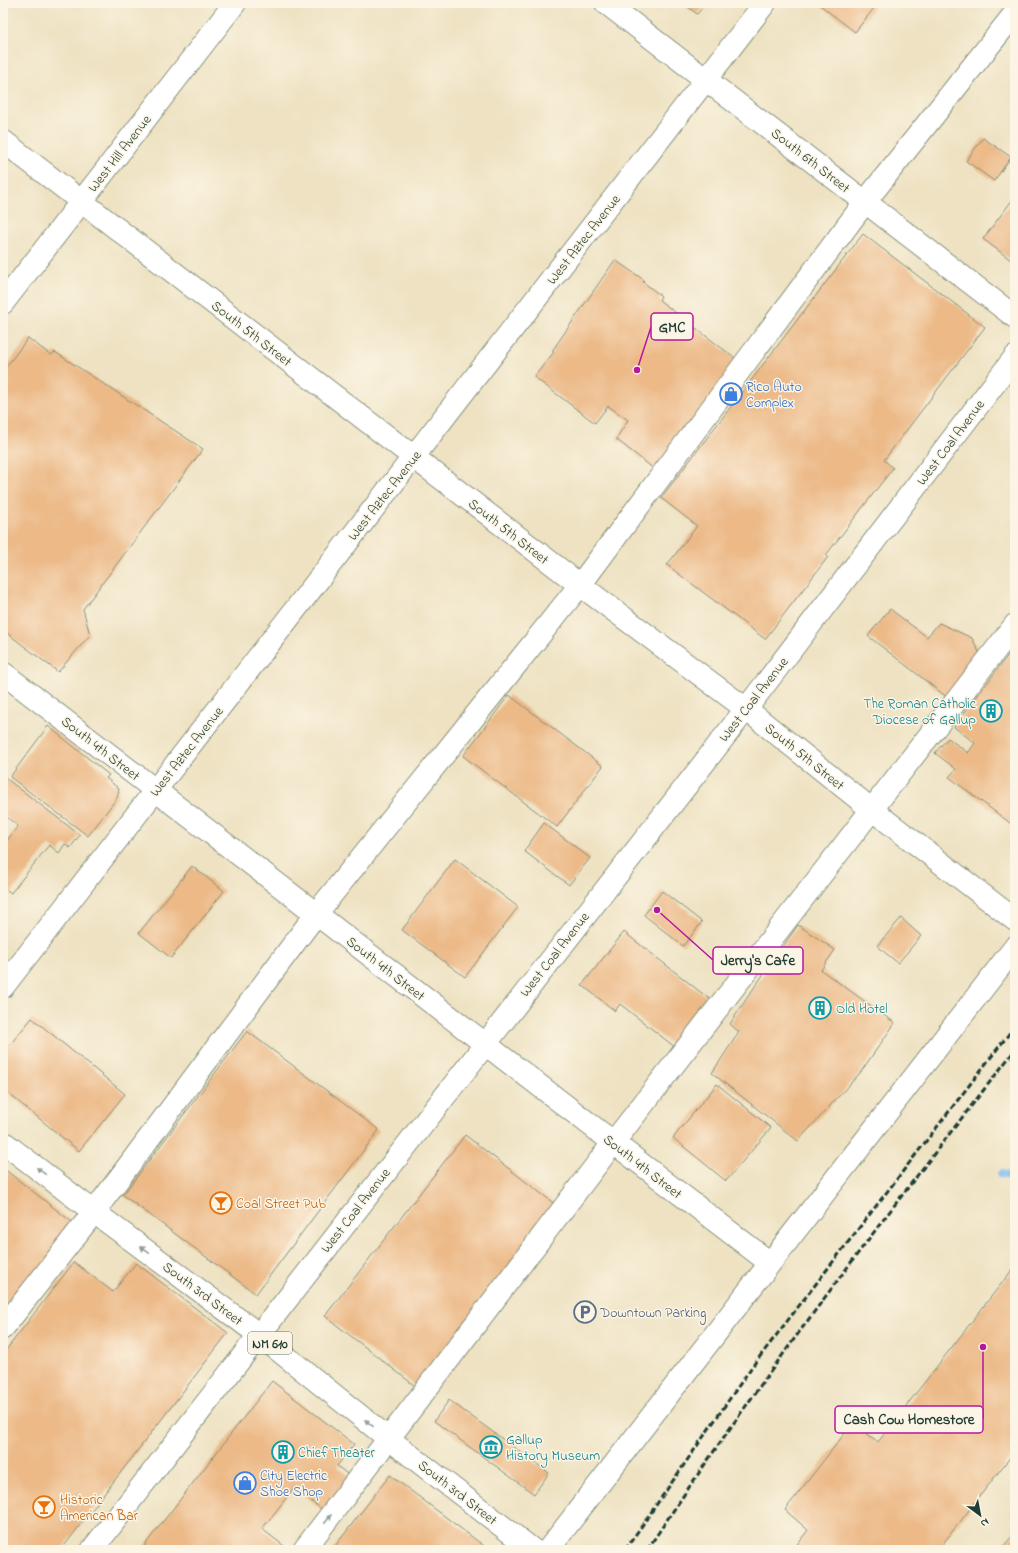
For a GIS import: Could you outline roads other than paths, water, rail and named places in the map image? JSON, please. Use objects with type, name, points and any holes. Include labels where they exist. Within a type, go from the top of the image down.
[{"type":"street","name":"West Hill Avenue","points":[[3,302],[235,3]]},
{"type":"street","name":"South 6th Street","points":[[606,3],[1015,317]]},
{"type":"street","name":"West Aztec Avenue","points":[[3,987],[765,3]]},
{"type":"street","points":[[3,1328],[94,1212],[316,914],[580,585],[865,202],[1015,13]]},
{"type":"street","name":"South 5th Street","points":[[3,141],[580,585],[746,709],[871,809],[1015,920]]},
{"type":"street","name":"West Coal Avenue","points":[[92,1550],[258,1334],[746,709],[1015,357]]},
{"type":"street","points":[[304,1550],[613,1143],[1015,625]]},
{"type":"street","name":"South 4th Street","points":[[3,673],[770,1263]]},
{"type":"street","points":[[548,1550],[1015,947]]},
{"type":"street","name":"South 3rd Street","points":[[3,1142],[258,1334],[389,1439],[533,1550]]},
{"type":"waterway","points":[[1001,1174],[1015,1177]]},
{"type":"railway","points":[[625,1550],[751,1368],[1015,1026]]},
{"type":"railway","points":[[647,1550],[735,1422],[826,1296],[872,1234],[1015,1050]]},
{"type":"place","name":"GMC","points":[[637,370]]},
{"type":"place","name":"Rico Auto Complex","points":[[731,394]]},
{"type":"place","name":"The Roman Catholic Diocese of Gallup","points":[[991,711]]},
{"type":"place","name":"Jerry's Cafe","points":[[657,910]]},
{"type":"place","name":"Old Hotel","points":[[820,1008]]},
{"type":"place","name":"Coal Street Pub","points":[[221,1203]]},
{"type":"place","name":"Downtown Parking","points":[[585,1312]]},
{"type":"place","name":"Cash Cow Homestore","points":[[983,1347]]},
{"type":"place","name":"Gallup History Museum","points":[[491,1447]]},
{"type":"place","name":"Chief Theater","points":[[283,1452]]},
{"type":"place","name":"City Electric Shoe Shop","points":[[245,1483]]},
{"type":"place","name":"Historic American Bar","points":[[44,1507]]}]
